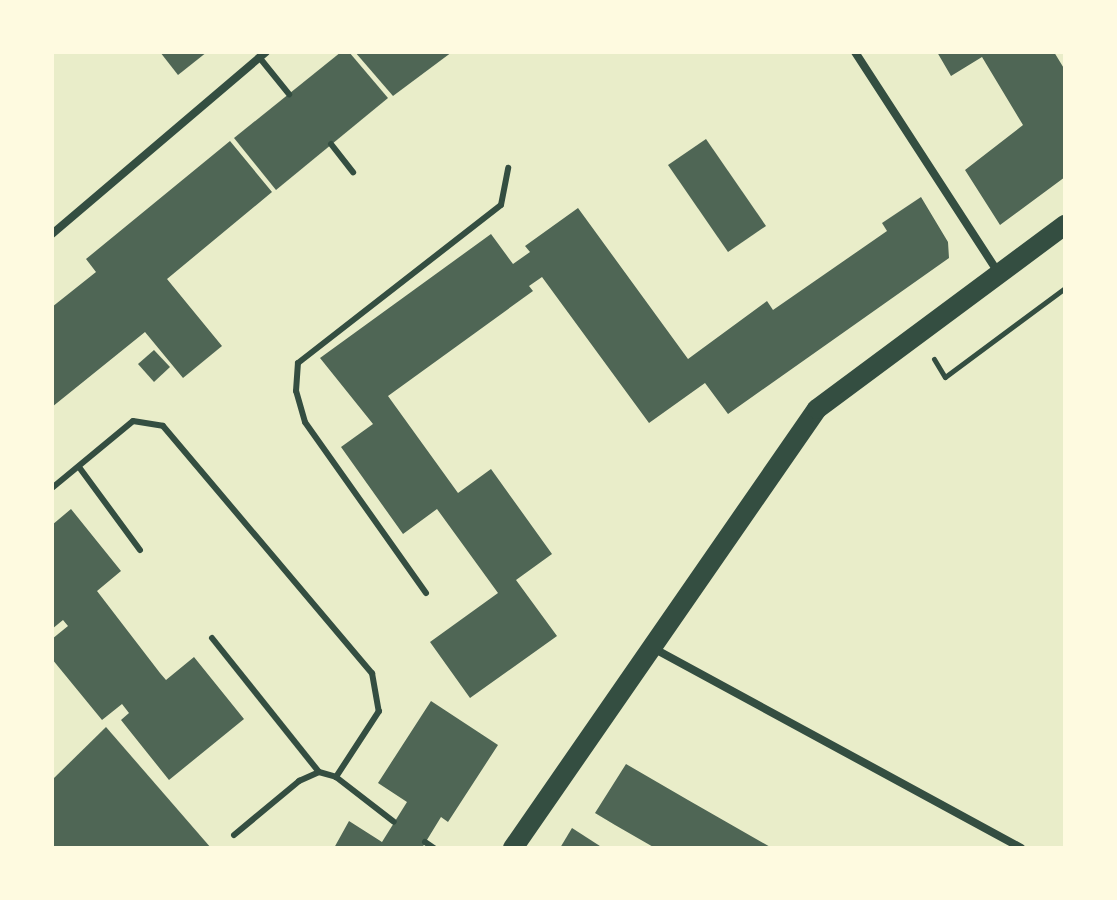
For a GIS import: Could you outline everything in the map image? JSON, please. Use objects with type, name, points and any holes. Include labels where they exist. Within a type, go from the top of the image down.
[{"type":"main road","points":[[513,848],[817,409],[1065,225]]},
{"type":"street","points":[[855,52],[999,274]]},
{"type":"street","points":[[52,234],[262,55]]},
{"type":"street","points":[[651,647],[817,733],[1021,848]]},
{"type":"lane","points":[[262,55],[289,94]]},
{"type":"lane","points":[[331,144],[353,172]]},
{"type":"lane","points":[[426,593],[305,422],[296,391],[298,363],[501,205],[508,168]]},
{"type":"lane","points":[[52,488],[133,421],[163,426],[372,673],[379,711],[336,777]]},
{"type":"lane","points":[[79,467],[140,550]]},
{"type":"lane","points":[[212,638],[319,772],[336,777],[394,822]]},
{"type":"lane","points":[[234,835],[299,781],[319,772]]},
{"type":"lane","points":[[425,842],[434,848]]},
{"type":"path","points":[[919,334],[945,377],[1065,288]]},
{"type":"building","points":[[160,52],[207,52],[178,75]]},
{"type":"building","points":[[341,52],[349,52],[388,98],[276,190],[234,138]]},
{"type":"building","points":[[355,52],[452,52],[393,96]]},
{"type":"building","points":[[937,52],[1054,52],[1065,70],[1065,177],[1000,225],[965,170],[1023,125],[982,57],[951,76]]},
{"type":"building","points":[[706,139],[766,226],[728,252],[668,165]]},
{"type":"building","points":[[230,141],[272,192],[167,279],[222,346],[183,378],[145,332],[52,407],[52,307],[96,272],[86,259]]},
{"type":"building","points":[[921,197],[948,242],[949,258],[728,414],[705,383],[649,423],[542,277],[529,286],[533,291],[388,396],[458,493],[491,469],[552,554],[516,580],[557,636],[470,698],[430,642],[498,593],[437,509],[403,534],[341,447],[373,424],[320,358],[491,234],[513,264],[530,252],[525,246],[578,208],[688,359],[767,301],[773,310],[887,231],[882,223]]},
{"type":"building","points":[[154,350],[170,367],[154,382],[138,364]]},
{"type":"building","points":[[71,509],[121,571],[97,591],[160,673],[166,680],[194,657],[244,719],[169,780],[121,720],[129,713],[122,704],[102,720],[52,659],[52,639],[68,626],[63,620],[52,629],[52,525]]},
{"type":"building","points":[[431,701],[498,745],[448,822],[441,817],[422,848],[334,848],[349,821],[382,842],[407,802],[378,783]]},
{"type":"building","points":[[106,727],[211,848],[52,848],[52,780]]},
{"type":"building","points":[[626,764],[772,848],[655,848],[615,825],[595,813]]},
{"type":"building","points":[[572,828],[603,848],[560,848]]}]
